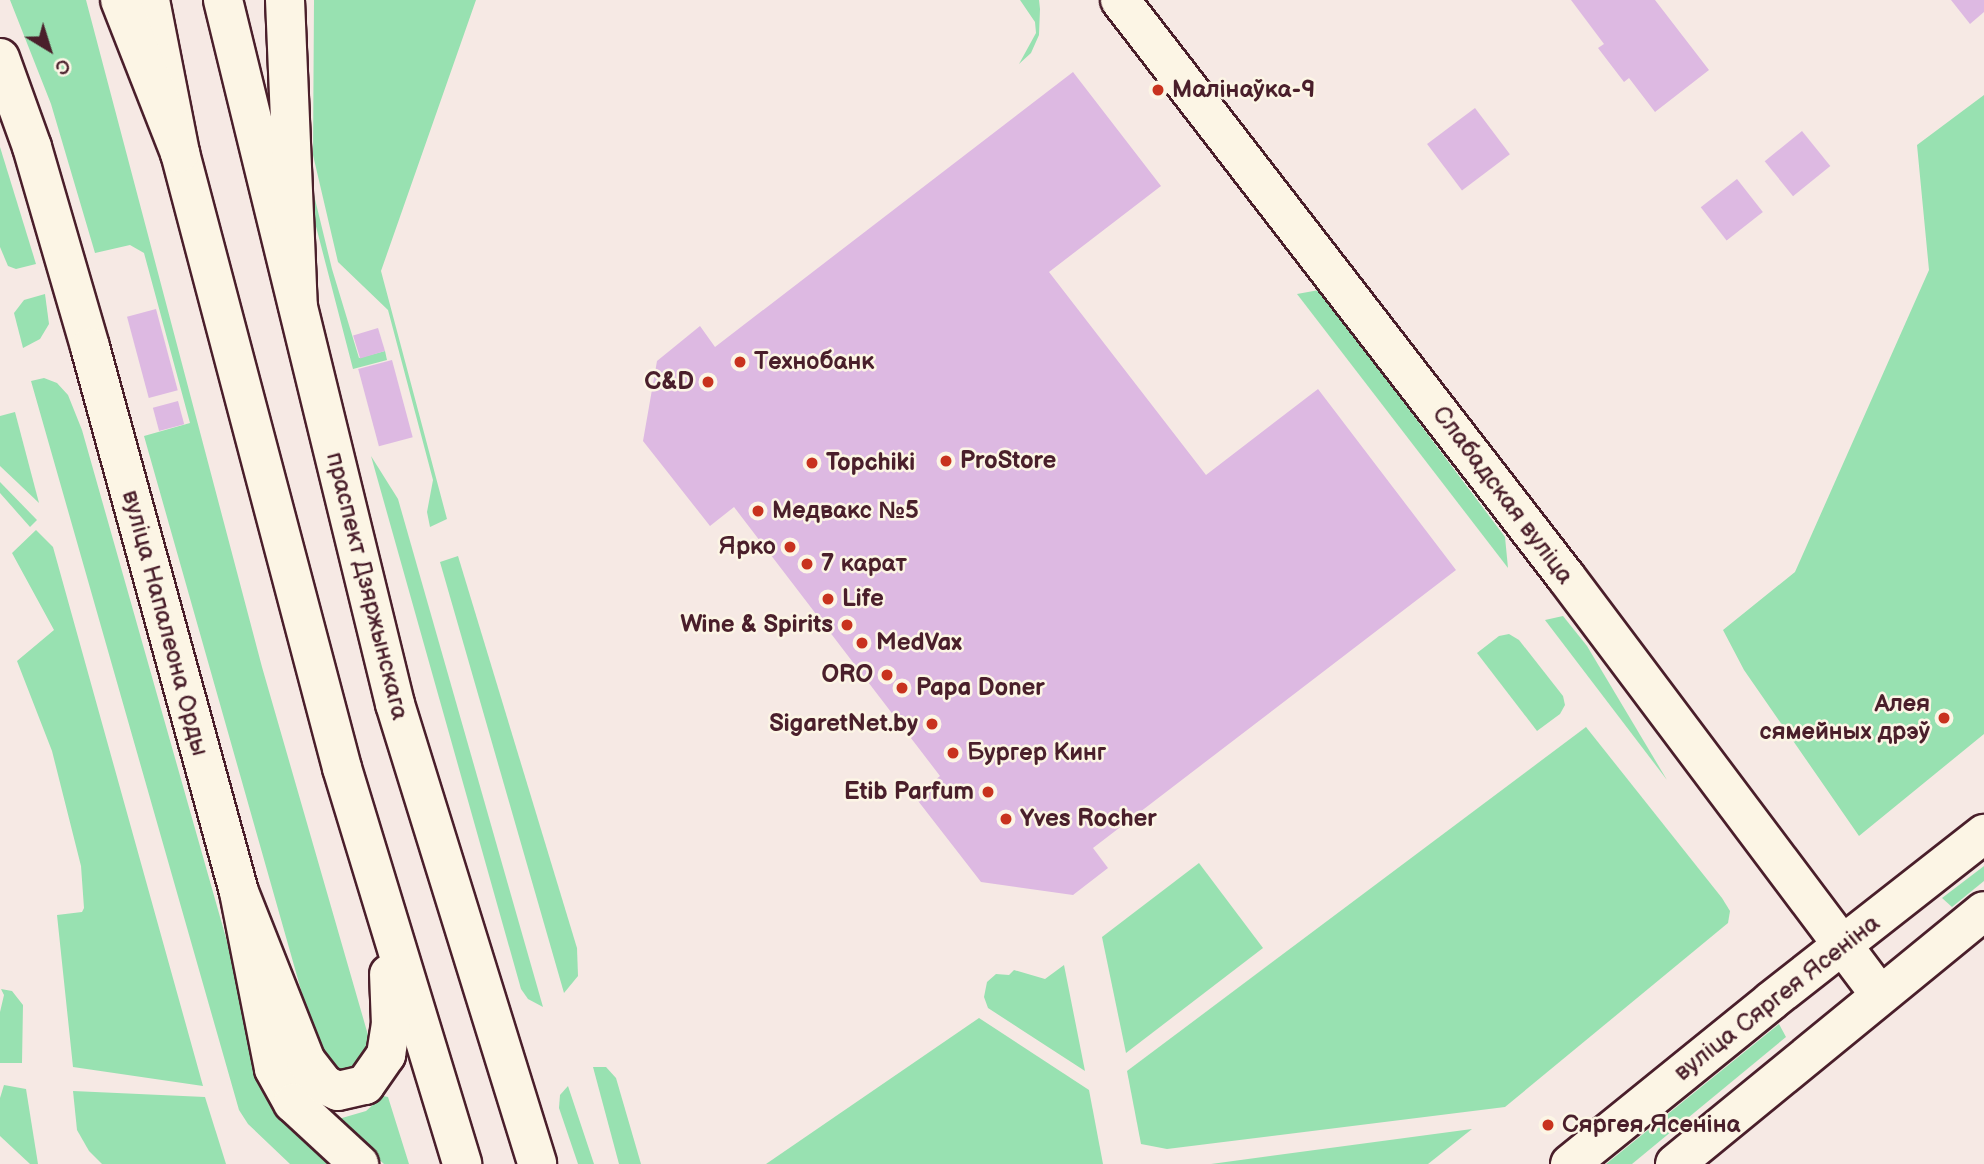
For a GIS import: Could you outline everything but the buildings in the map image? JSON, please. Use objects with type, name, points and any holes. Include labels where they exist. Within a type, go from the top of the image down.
[{"type":"main road","points":[[120,0],[180,153]]},
{"type":"main road","points":[[150,0],[180,153],[339,755],[386,919],[462,1164]]},
{"type":"main road","name":"праспект Дзяржынскага","points":[[223,0],[395,705],[537,1164]]},
{"type":"main road","points":[[285,0],[298,305]]},
{"type":"main road","name":"Слабадская вуліца","points":[[1120,0],[1558,566],[1880,995]]},
{"type":"main road","name":"вуліца Напалеона Орды","points":[[0,58],[32,148],[90,347],[239,892],[274,1069],[293,1103],[359,1164]]},
{"type":"main road","name":"вуліца Сяргея Ясеніна","points":[[1570,1164],[1771,1001],[1984,834]]},
{"type":"main road","points":[[239,892],[306,1061],[325,1085],[338,1091],[365,1085],[386,1055],[391,1025],[386,919]]},
{"type":"main road","points":[[1675,1164],[1984,911]]},
{"type":"green space","points":[[10,0],[86,0],[262,667],[368,1035],[370,1050],[348,1083],[318,1050],[144,436],[190,423],[144,253],[130,245],[95,253],[51,104]]},
{"type":"green space","points":[[297,0],[304,0],[304,154],[332,269],[359,358],[385,351],[387,360],[353,369],[299,161]]},
{"type":"green space","points":[[314,0],[476,0],[381,271],[447,519],[430,527],[427,512],[433,480],[388,310],[338,262],[313,155]]},
{"type":"green space","points":[[1020,0],[1039,0],[1040,9],[1039,35],[1031,53],[1019,64],[1036,33],[1035,22]]},
{"type":"green space","points":[[1984,95],[1984,734],[1859,836],[1744,670],[1723,630],[1795,572],[1929,270],[1917,145]]},
{"type":"green space","points":[[0,147],[36,264],[16,269],[8,266],[0,247]]},
{"type":"green space","points":[[1319,290],[1505,537],[1508,568],[1297,294]]},
{"type":"green space","points":[[45,294],[49,324],[40,339],[23,348],[14,313],[24,300]]},
{"type":"green space","points":[[44,378],[57,383],[68,395],[82,430],[264,1072],[340,1164],[290,1164],[248,1124],[239,1110],[31,381]]},
{"type":"green space","points":[[15,412],[39,503],[0,466],[0,416]]},
{"type":"green space","points":[[371,456],[398,499],[543,1007],[528,999],[521,989]]},
{"type":"green space","points":[[0,482],[37,520],[30,527],[0,493]]},
{"type":"green space","points":[[36,530],[53,547],[203,1086],[73,1067],[57,915],[82,912],[84,908],[81,866],[52,751],[17,661],[54,630],[12,553]]},
{"type":"green space","points":[[458,556],[577,948],[578,976],[564,993],[440,562]]},
{"type":"green space","points":[[1563,616],[1587,646],[1667,780],[1545,620]]},
{"type":"green space","points":[[1509,634],[1519,640],[1563,696],[1565,705],[1560,714],[1537,731],[1477,653],[1499,636]]},
{"type":"green space","points":[[1586,727],[1722,898],[1730,911],[1728,923],[1505,1107],[1167,1149],[1141,1144],[1127,1071]]},
{"type":"green space","points":[[1199,863],[1263,948],[1126,1053],[1102,937]]},
{"type":"green space","points":[[1984,866],[1984,881],[1952,907],[1942,898]]},
{"type":"green space","points":[[1064,965],[1085,1071],[988,1008],[984,997],[987,982],[996,974],[1009,975],[1014,970],[1045,979]]},
{"type":"green space","points":[[1,989],[12,991],[23,1005],[22,1063],[0,1063],[0,1012],[4,995]]},
{"type":"green space","points":[[979,1018],[1089,1090],[1103,1164],[766,1164]]},
{"type":"green space","points":[[1779,1024],[1786,1037],[1632,1164],[1606,1164]]},
{"type":"green space","points":[[593,1067],[606,1067],[616,1078],[641,1164],[619,1164]]},
{"type":"green space","points":[[4,1085],[26,1089],[38,1164],[30,1164],[0,1136],[0,1098]]},
{"type":"green space","points":[[568,1086],[594,1164],[578,1164],[559,1108],[560,1095]]},
{"type":"green space","points":[[73,1091],[205,1097],[226,1164],[102,1164],[89,1151],[77,1130]]},
{"type":"green space","points":[[383,1096],[388,1097],[409,1164],[384,1164],[341,1126],[339,1120],[366,1111]]},
{"type":"green space","points":[[1472,1129],[1428,1164],[1211,1164]]},
{"type":"place","name":"Малінаўка-9","points":[[1158,90]]},
{"type":"place","name":"Технобанк","points":[[740,362]]},
{"type":"place","name":"C&D","points":[[708,382]]},
{"type":"place","name":"ProStore","points":[[946,461]]},
{"type":"place","name":"Topchiki","points":[[812,463]]},
{"type":"place","name":"Медвакс №5","points":[[758,511]]},
{"type":"place","name":"Ярко","points":[[790,547]]},
{"type":"place","name":"7 карат","points":[[807,564]]},
{"type":"place","name":"Life","points":[[828,599]]},
{"type":"place","name":"Wine & Spirits","points":[[847,625]]},
{"type":"place","name":"MedVax","points":[[862,643]]},
{"type":"place","name":"ORO","points":[[887,675]]},
{"type":"place","name":"Papa Doner","points":[[902,688]]},
{"type":"place","name":"Алея сямейных дрэў","points":[[1944,718]]},
{"type":"place","name":"SigaretNet.by","points":[[932,724]]},
{"type":"place","name":"Бургер Кинг","points":[[953,753]]},
{"type":"place","name":"Etib Parfum","points":[[988,792]]},
{"type":"place","name":"Yves Rocher","points":[[1006,819]]},
{"type":"place","name":"Сяргея Ясеніна","points":[[1548,1125]]}]
